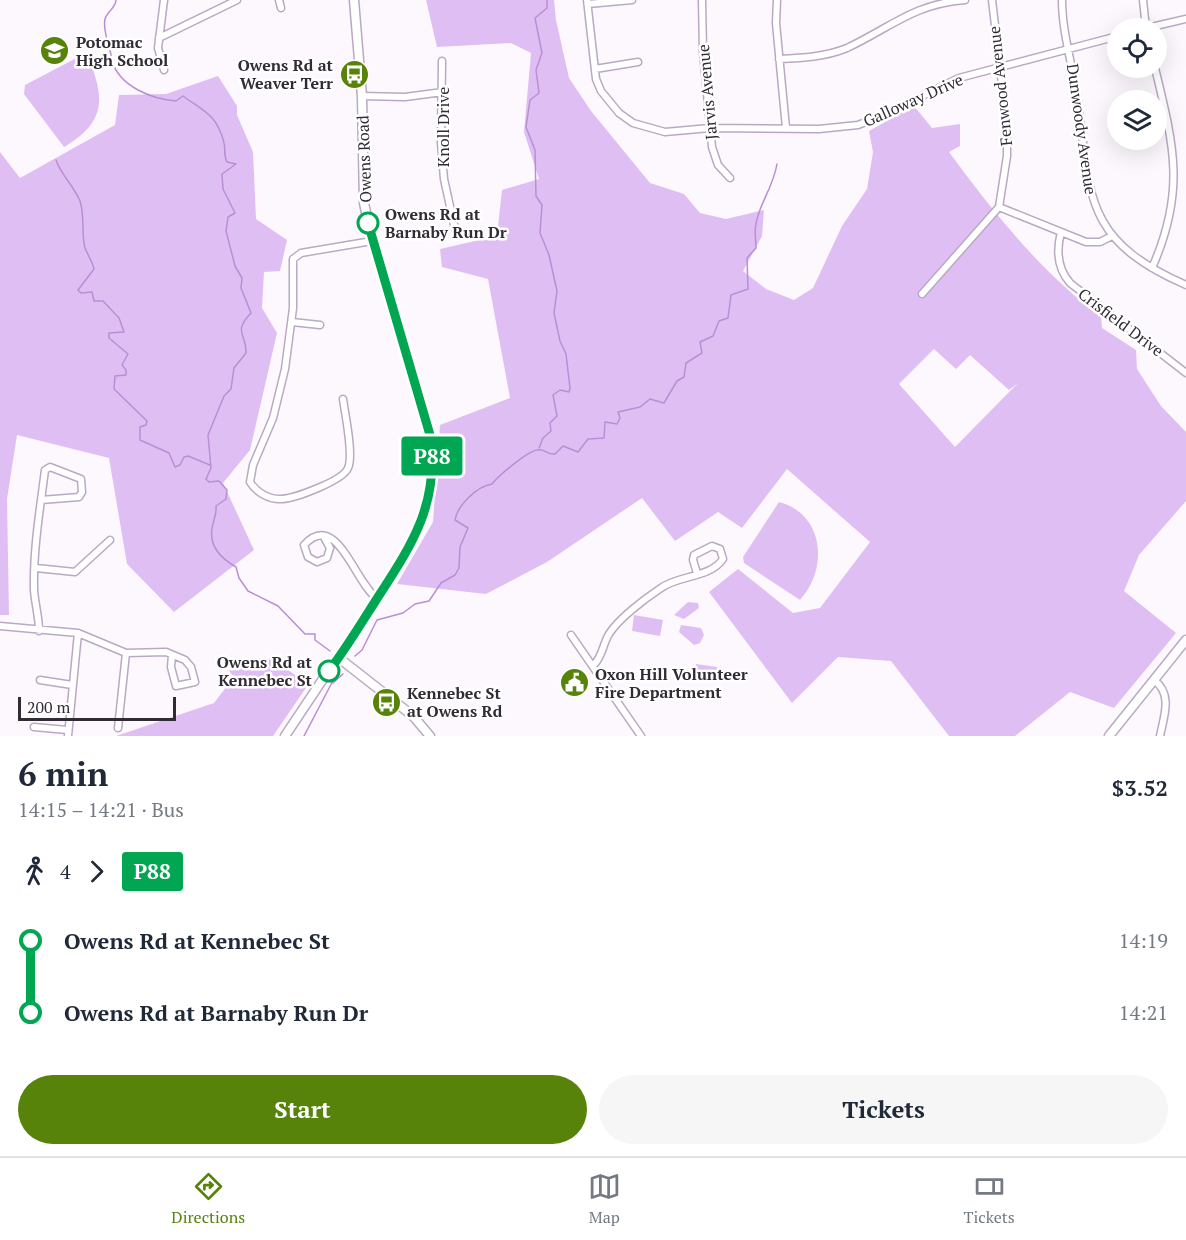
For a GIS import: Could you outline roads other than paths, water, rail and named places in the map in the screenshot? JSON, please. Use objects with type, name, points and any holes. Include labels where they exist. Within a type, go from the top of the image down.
[{"type":"street","points":[[164,0],[159,38],[159,54],[164,70]]},
{"type":"street","points":[[159,38],[237,0]]},
{"type":"street","points":[[279,0],[281,8]]},
{"type":"street","name":"Owens Road","points":[[285,736],[339,658],[419,530],[431,489],[432,457],[425,417],[372,241],[362,174],[362,96],[354,0]]},
{"type":"street","points":[[632,0],[588,2],[594,69],[638,62]]},
{"type":"street","name":"Jarvis Avenue","points":[[702,0],[710,128],[715,158],[730,178]]},
{"type":"street","points":[[777,0],[779,59],[786,128]]},
{"type":"street","points":[[779,59],[815,57],[834,52],[910,13],[942,3],[965,0]]},
{"type":"street","name":"Fenwood Avenue","points":[[992,0],[1007,136],[999,207]]},
{"type":"street","name":"Dunwoody Avenue","points":[[1062,0],[1093,202],[1112,236],[1152,268],[1186,285]]},
{"type":"street","points":[[1143,0],[1145,18]]},
{"type":"street","points":[[1167,23],[1186,19]]},
{"type":"street","name":"Galloway Drive","points":[[594,69],[601,91],[619,113],[633,123],[665,132],[710,128],[825,128],[858,125],[881,116],[946,82],[1107,39]]},
{"type":"street","name":"Knoll Drive","points":[[442,61],[442,165],[455,229]]},
{"type":"street","points":[[1152,268],[1168,232],[1177,177],[1174,148],[1157,78]]},
{"type":"street","points":[[362,96],[405,97],[443,92]]},
{"type":"street","points":[[922,294],[999,207],[1091,244],[1112,236]]},
{"type":"street","name":"Crisfield Drive","points":[[1061,232],[1058,262],[1070,283],[1186,374]]},
{"type":"street","points":[[343,399],[350,460],[342,477],[283,499],[261,493],[250,482],[251,471],[269,429],[280,393],[292,322],[292,259],[301,253],[372,241]]},
{"type":"street","points":[[292,322],[320,325]]},
{"type":"street","points":[[39,631],[34,594],[41,500],[45,470],[50,467],[81,479],[82,492],[79,497],[41,500]]},
{"type":"street","points":[[325,538],[330,545],[328,555],[320,561],[309,559],[304,545],[313,537],[332,538],[339,543],[364,588],[377,598]]},
{"type":"street","points":[[36,568],[75,572],[110,540]]},
{"type":"street","points":[[592,666],[601,657],[612,630],[666,584],[698,573],[720,563],[723,560],[720,549],[711,546],[694,555],[693,561],[698,573]]},
{"type":"street","points":[[0,626],[78,633],[126,653],[166,652],[184,660],[191,667],[195,682],[176,686],[171,667],[172,655]]},
{"type":"street","points":[[34,727],[68,733],[78,633]]},
{"type":"street","points":[[571,634],[641,736]]},
{"type":"street","points":[[1109,736],[1186,640]]},
{"type":"street","points":[[118,728],[126,653]]},
{"type":"street","points":[[339,658],[408,712],[430,736]]},
{"type":"street","points":[[1154,680],[1163,687],[1166,700],[1160,736]]},
{"type":"street","points":[[40,681],[72,685]]},
{"type":"waterway","points":[[116,0],[115,5],[106,16],[104,26],[116,70],[129,85],[138,90],[167,100],[176,101],[183,96],[202,109],[213,119],[221,133],[227,162],[236,164],[222,174],[223,189],[235,213],[228,217],[226,231],[235,266],[242,278],[241,288],[251,313],[241,329],[246,353],[234,368],[231,389],[224,396],[208,435],[211,468],[206,479],[209,482],[219,481],[227,490],[226,499],[216,506],[212,529],[213,541],[221,556],[236,567],[239,578],[248,591],[278,606],[305,634],[315,634],[315,640],[330,651]]},
{"type":"waterway","points":[[539,448],[543,438],[551,431],[550,423],[557,416],[553,395],[560,390],[569,392],[570,388],[566,354],[560,341],[554,313],[557,291],[549,255],[540,233],[542,205],[536,196],[535,150],[526,127],[530,100],[539,93],[536,70],[542,53],[535,18],[547,8],[547,0]]},
{"type":"waterway","points":[[56,160],[80,201],[85,248],[94,269],[78,290],[81,293],[92,292],[94,301],[103,301],[119,318],[124,332],[109,333],[109,338],[128,354],[122,365],[126,370],[126,375],[115,376],[114,389],[147,421],[146,425],[140,427],[140,440],[169,453],[175,467],[180,465],[184,457],[188,456],[210,465]]},
{"type":"waterway","points":[[355,656],[362,650],[377,620],[403,613],[415,604],[429,601],[441,583],[455,575],[459,568],[460,547],[468,528],[455,520],[464,503],[480,488],[492,484],[513,464],[533,451],[540,450],[555,454],[563,446],[578,452],[588,439],[604,438],[605,422],[617,424],[620,418],[618,412],[640,407],[650,399],[664,403],[677,381],[684,377],[686,363],[702,353],[700,342],[713,336],[719,321],[728,318],[731,295],[748,289],[747,258],[756,248],[755,230],[758,217],[777,164]]},
{"type":"waterway","points":[[304,736],[337,673]]},
{"type":"waterway","points":[[333,683],[343,674]]},
{"type":"place","name":"Potomac High School","points":[[55,51]]},
{"type":"place","name":"Owens Rd at Weaver Terr","points":[[354,74]]},
{"type":"place","name":"Owens Rd at Barnaby Run Dr","points":[[368,223]]},
{"type":"place","name":"Owens Rd at Kennebec St","points":[[329,671]]},
{"type":"place","name":"Oxon Hill Volunteer Fire Department","points":[[574,683]]},
{"type":"place","name":"Kennebec St at Owens Rd","points":[[386,702]]}]
